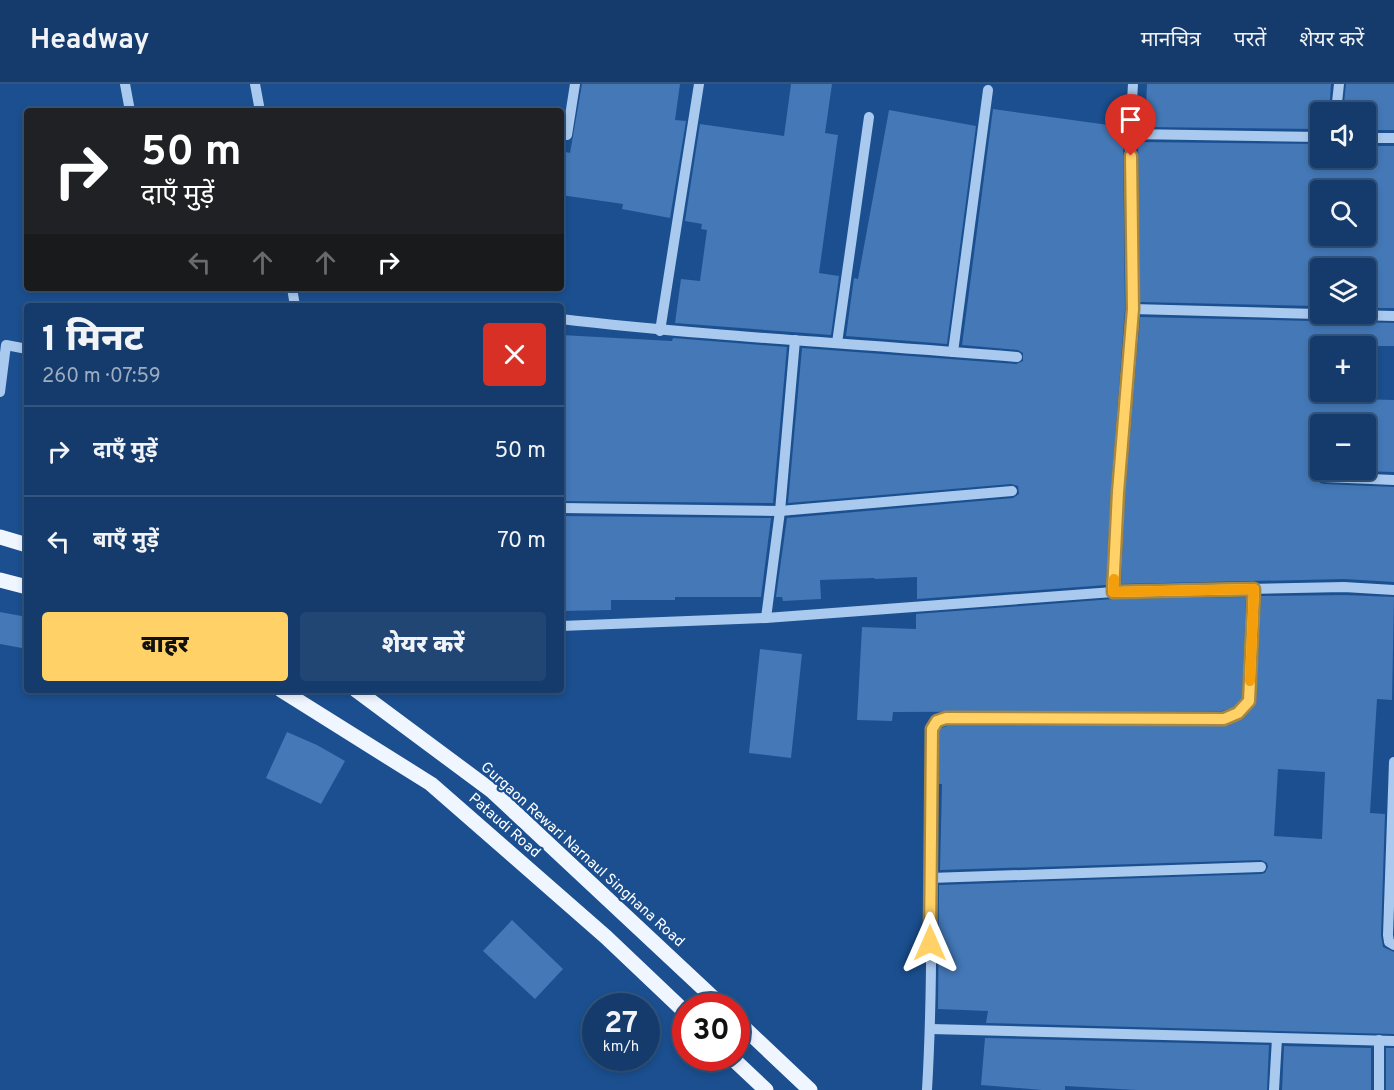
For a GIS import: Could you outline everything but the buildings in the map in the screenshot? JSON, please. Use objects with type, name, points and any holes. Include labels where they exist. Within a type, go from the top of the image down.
[{"type":"main road","points":[[0,537],[24,544]]},
{"type":"main road","points":[[0,580],[24,587]]},
{"type":"main road","name":"Pataudi Road","points":[[286,693],[431,784],[606,936],[672,1000]]},
{"type":"main road","name":"Gurgaon Rewari Narnaul Singhana Road","points":[[360,693],[492,791],[708,993]]},
{"type":"main road","points":[[750,1033],[810,1090]]},
{"type":"main road","points":[[746,1071],[766,1090]]},
{"type":"street","points":[[125,84],[129,108]]},
{"type":"street","points":[[255,84],[259,108]]},
{"type":"street","points":[[567,135],[575,84]]},
{"type":"street","points":[[660,331],[699,84]]},
{"type":"street","points":[[1113,592],[1118,492],[1133,309],[1130,134],[1133,84]]},
{"type":"street","points":[[1337,102],[1339,84]]},
{"type":"street","points":[[953,352],[988,90]]},
{"type":"street","points":[[837,343],[869,117]]},
{"type":"street","points":[[1130,134],[1310,137]]},
{"type":"street","points":[[1376,138],[1394,138]]},
{"type":"street","points":[[1133,309],[1394,316]]},
{"type":"street","points":[[564,319],[660,331],[1017,357]]},
{"type":"street","points":[[766,618],[780,511],[795,340]]},
{"type":"street","points":[[0,392],[6,345],[24,348]]},
{"type":"street","points":[[1376,479],[1394,480]]},
{"type":"street","points":[[564,508],[780,511],[1012,491]]},
{"type":"street","points":[[564,626],[766,618],[1113,592],[1344,587],[1394,590]]},
{"type":"street","points":[[927,1090],[931,1029],[932,729],[937,721],[946,718],[1224,719],[1238,713],[1249,701],[1254,589]]},
{"type":"street","points":[[1394,762],[1388,935],[1389,942],[1394,945]]},
{"type":"street","points":[[930,878],[1261,867]]},
{"type":"street","points":[[931,1029],[1394,1041]]},
{"type":"street","points":[[1274,1090],[1277,1038]]},
{"type":"street","points":[[1378,1040],[1379,1090]]},
{"type":"slow traffic","points":[[1114,579],[1113,592],[1254,589],[1250,681]]},
{"type":"route","points":[[930,943],[932,729],[937,721],[946,718],[1224,719],[1238,713],[1249,701],[1254,589],[1113,592],[1118,492],[1133,309],[1131,156]]}]
